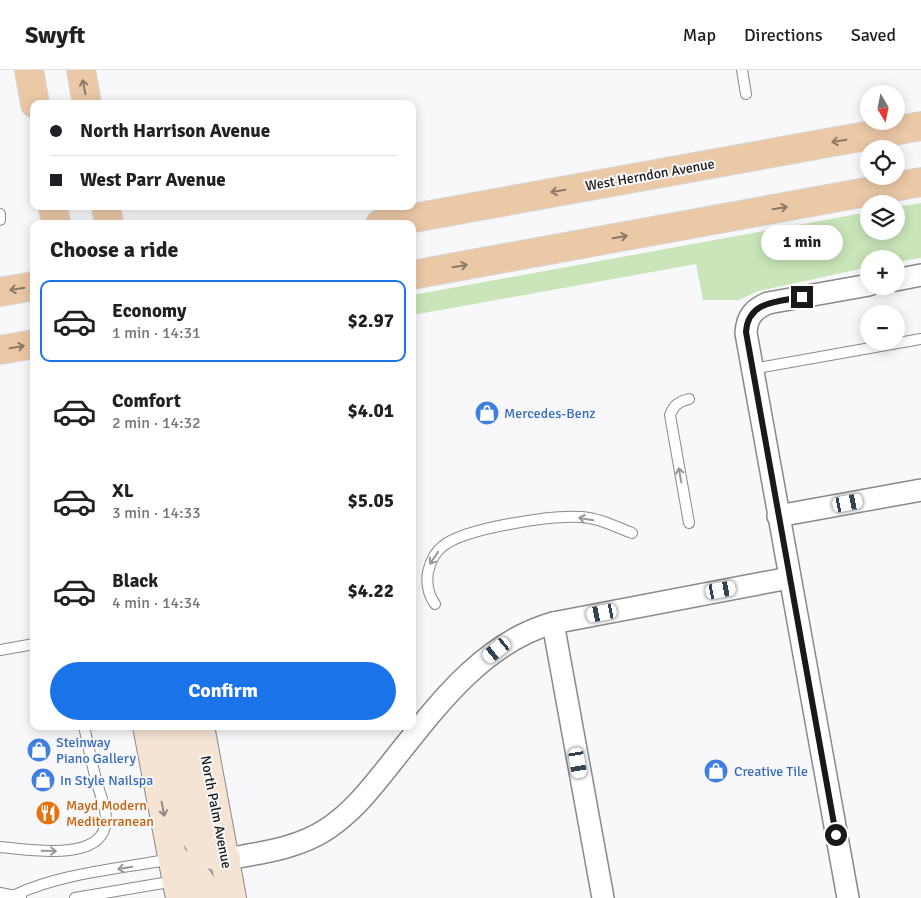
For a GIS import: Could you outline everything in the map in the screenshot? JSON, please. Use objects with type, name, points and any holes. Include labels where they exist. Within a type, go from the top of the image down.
[{"type":"main road","points":[[29,70],[34,100]]},
{"type":"main road","points":[[80,70],[86,100]]},
{"type":"main road","name":"West Herndon Avenue","points":[[402,220],[921,126]]},
{"type":"main road","points":[[416,274],[921,182]]},
{"type":"main road","points":[[0,292],[30,287]]},
{"type":"main road","points":[[0,350],[30,345]]},
{"type":"main road","points":[[148,730],[177,879]]},
{"type":"main road","points":[[173,730],[192,829],[198,843],[210,855],[226,859]]},
{"type":"main road","name":"North Palm Avenue","points":[[201,730],[232,898]]},
{"type":"main road","points":[[177,879],[188,868],[198,877],[206,891],[207,898]]},
{"type":"street","points":[[905,278],[921,275]]},
{"type":"street","points":[[848,898],[778,516],[752,369],[746,323],[756,308],[768,303],[860,287]]},
{"type":"street","points":[[778,516],[920,493]]},
{"type":"street","points":[[226,859],[287,847],[305,841],[332,826],[363,798],[415,734],[474,668],[512,641],[541,626],[789,578]]},
{"type":"street","points":[[553,623],[603,898]]},
{"type":"lane","points":[[742,70],[746,94]]},
{"type":"lane","points":[[0,214],[0,220]]},
{"type":"lane","points":[[752,369],[921,339]]},
{"type":"lane","points":[[688,523],[670,415],[678,402],[689,399]]},
{"type":"lane","points":[[435,604],[430,597],[426,581],[430,562],[442,546],[468,533],[506,525],[581,517],[607,523],[632,533]]},
{"type":"lane","points":[[0,650],[30,645]]},
{"type":"lane","points":[[0,847],[51,851],[72,849],[92,844],[102,834],[105,828],[105,810],[85,730]]},
{"type":"lane","points":[[0,893],[19,897],[31,887],[51,881],[177,879]]},
{"type":"lane","points":[[75,898],[177,879]]},
{"type":"green space","points":[[921,203],[921,258],[905,261],[905,250],[860,250],[860,269],[758,291],[739,300],[703,300],[696,264],[416,314],[416,294],[860,214],[860,240],[905,240],[905,206]]},
{"type":"place","name":"Mercedes-Benz","points":[[487,413]]},
{"type":"place","name":"Steinway Piano Gallery","points":[[39,750]]},
{"type":"place","name":"Creative Tile","points":[[716,771]]},
{"type":"place","name":"In Style Nailspa","points":[[43,780]]},
{"type":"place","name":"Mayd Modern Mediterranean","points":[[48,813]]},
{"type":"route","points":[[802,297],[768,303],[756,308],[746,323],[746,332],[836,835]]}]
